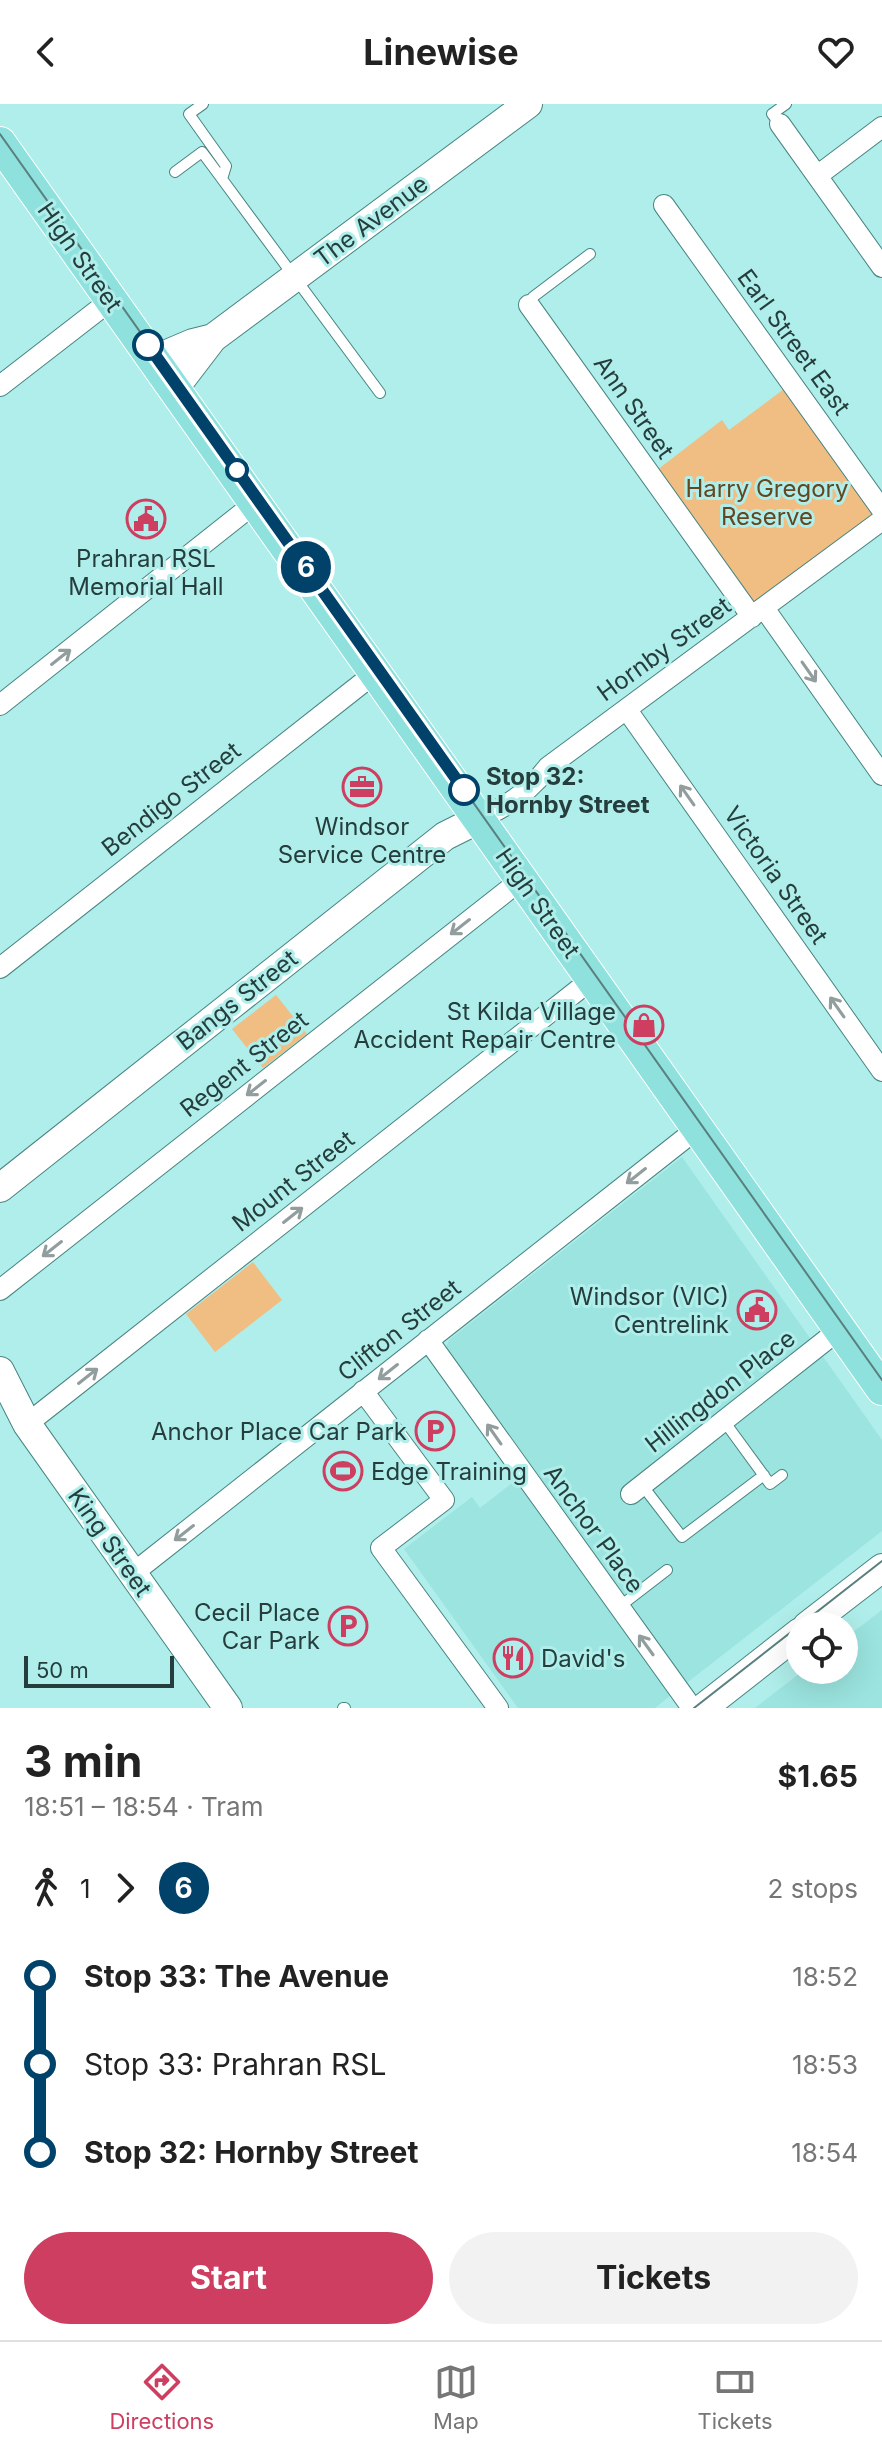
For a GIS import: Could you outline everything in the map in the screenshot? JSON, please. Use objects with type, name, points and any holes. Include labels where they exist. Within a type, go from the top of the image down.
[{"type":"main road","name":"High Street","points":[[0,143],[882,1389]]},
{"type":"street","name":"The Avenue","points":[[174,389],[213,338],[528,104]]},
{"type":"street","points":[[780,124],[882,267]]},
{"type":"street","points":[[817,176],[882,127]]},
{"type":"street","name":"Earl Street East","points":[[664,205],[880,523]]},
{"type":"street","points":[[0,386],[111,300]]},
{"type":"street","name":"Ann Street","points":[[529,305],[882,775]]},
{"type":"street","name":"The Avenue","points":[[153,360],[213,338]]},
{"type":"street","points":[[0,705],[255,503]]},
{"type":"street","name":"Hornby Street","points":[[479,819],[498,811],[528,788],[548,767],[880,523]]},
{"type":"street","name":"Bendigo Street","points":[[0,968],[375,673]]},
{"type":"street","name":"Victoria Street","points":[[627,710],[882,1071]]},
{"type":"street","name":"Bangs Street","points":[[0,1188],[445,836],[479,819]]},
{"type":"street","name":"Regent Street","points":[[0,1290],[522,879]]},
{"type":"street","name":"Mount Street","points":[[27,1424],[592,979]]},
{"type":"street","name":"Clifton Street","points":[[132,1574],[698,1128]]},
{"type":"street","name":"Hillingdon Place","points":[[637,1490],[840,1329]]},
{"type":"street","name":"Anchor Place","points":[[428,1340],[692,1708]]},
{"type":"street","name":"King Street","points":[[0,1371],[27,1424],[228,1708]]},
{"type":"street","points":[[363,1391],[444,1500],[381,1548],[498,1708]]},
{"type":"street","points":[[825,1612],[882,1568]]},
{"type":"street","points":[[703,1708],[786,1643]]},
{"type":"lane","points":[[203,104],[189,114],[226,166],[222,179]]},
{"type":"lane","points":[[780,124],[772,114],[786,104]]},
{"type":"lane","points":[[175,172],[202,152],[380,393]]},
{"type":"lane","points":[[529,305],[533,297],[590,254]]},
{"type":"lane","points":[[724,1421],[770,1484],[782,1475]]},
{"type":"lane","points":[[637,1490],[682,1537],[764,1475]]},
{"type":"lane","points":[[619,1607],[667,1570]]},
{"type":"shaded area","points":[[682,1157],[882,1440],[882,1531],[684,1685],[445,1349],[449,1340]]},
{"type":"shaded area","points":[[516,1480],[671,1695],[655,1708],[518,1708],[404,1549],[472,1497],[480,1508]]},
{"type":"shaded area","points":[[882,1610],[882,1708],[755,1708],[786,1684],[858,1684],[858,1628]]},
{"type":"green space","name":"Harry Gregory Reserve","points":[[792,383],[882,518],[747,616],[648,477],[722,420],[729,430]]},
{"type":"green space","points":[[276,995],[307,1034],[263,1068],[232,1029]]},
{"type":"green space","points":[[253,1262],[282,1300],[215,1352],[186,1314]]},
{"type":"tram line","points":[[0,134],[882,1380]]},
{"type":"tram line","name":"6","points":[[148,345],[464,790]]},
{"type":"tram line","points":[[694,1708],[882,1561]]},
{"type":"place","name":"Prahran RSL Memorial Hall","points":[[146,519]]},
{"type":"place","name":"Windsor Service Centre","points":[[362,787]]},
{"type":"place","name":"Stop 32: Hornby Street","points":[[464,790]]},
{"type":"place","name":"St Kilda Village Accident Repair Centre","points":[[644,1025]]},
{"type":"place","name":"Windsor (VIC) Centrelink","points":[[757,1310]]},
{"type":"place","name":"Anchor Place Car Park","points":[[435,1431]]},
{"type":"place","name":"Edge Training","points":[[343,1471]]},
{"type":"place","name":"Cecil Place Car Park","points":[[348,1626]]},
{"type":"place","name":"David's","points":[[513,1658]]}]
